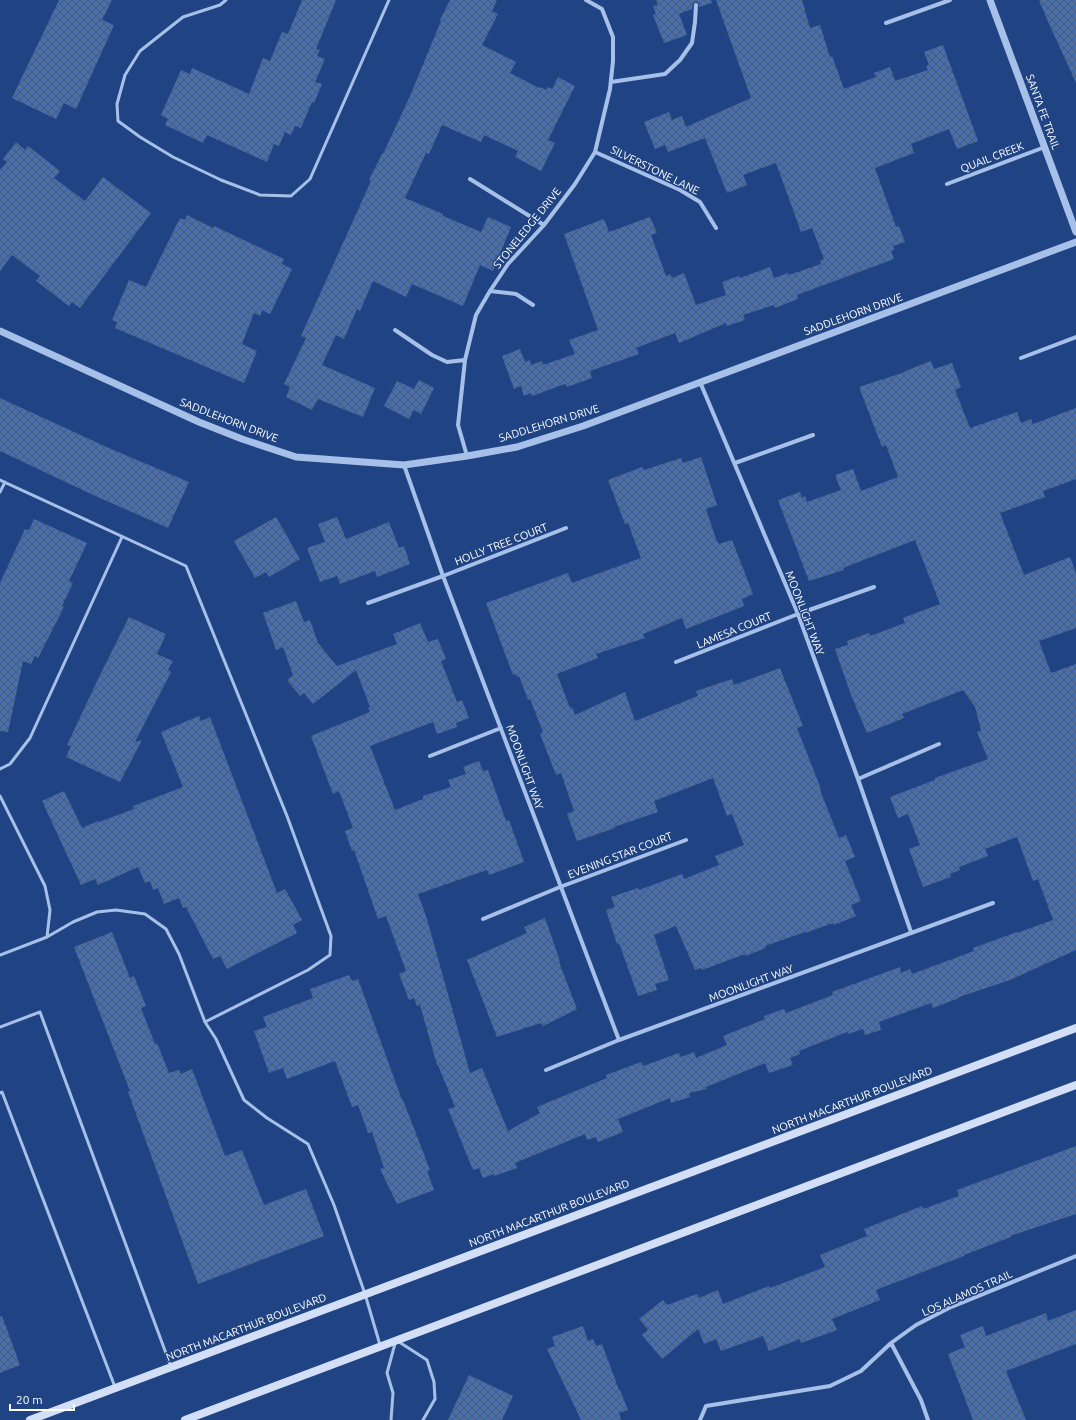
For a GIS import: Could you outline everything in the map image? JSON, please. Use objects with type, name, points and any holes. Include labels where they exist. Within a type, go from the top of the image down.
[{"type":"main road","name":"NORTH MACARTHUR BOULEVARD","points":[[30,1420],[1076,1028]]},
{"type":"main road","points":[[185,1420],[1076,1085]]},
{"type":"street","name":"STONELEDGE DRIVE","points":[[467,456],[458,425],[465,360],[476,315],[508,264],[544,225],[575,184],[595,152],[611,82],[613,37],[602,9],[586,0]]},
{"type":"street","points":[[886,23],[950,0]]},
{"type":"street","name":"SANTA FE TRAIL","points":[[990,0],[1076,232]]},
{"type":"street","points":[[611,82],[665,74],[680,60],[692,43],[696,5]]},
{"type":"street","name":"QUAIL CREEK","points":[[946,184],[1045,148]]},
{"type":"street","name":"SILVERSTONE LANE","points":[[595,152],[680,190],[700,202],[716,228]]},
{"type":"street","points":[[470,179],[544,225]]},
{"type":"street","name":"SADDLEHORN DRIVE","points":[[0,331],[199,422],[242,439],[296,457],[404,465],[517,447],[583,426],[1076,242]]},
{"type":"street","points":[[490,291],[516,294],[533,305]]},
{"type":"street","points":[[395,330],[432,355],[447,362],[465,360]]},
{"type":"street","points":[[1021,358],[1076,337]]},
{"type":"street","name":"MOONLIGHT WAY","points":[[404,465],[443,576],[619,1040],[911,932],[858,779],[798,614],[700,382]]},
{"type":"street","points":[[735,463],[813,435]]},
{"type":"street","name":"HOLLY TREE COURT","points":[[368,603],[443,576],[566,528]]},
{"type":"street","name":"LAMESA COURT","points":[[676,662],[798,614],[874,587]]},
{"type":"street","points":[[430,756],[501,728]]},
{"type":"street","points":[[858,779],[939,744]]},
{"type":"street","name":"EVENING STAR COURT","points":[[483,919],[560,887],[686,840]]},
{"type":"street","points":[[911,932],[993,903]]},
{"type":"street","points":[[546,1070],[619,1040]]},
{"type":"street","name":"LOS ALAMOS TRAIL","points":[[700,1420],[706,1406],[830,1386],[861,1371],[891,1342],[949,1308],[1076,1256]]},
{"type":"street","points":[[891,1342],[917,1393],[928,1420]]},
{"type":"lane","points":[[226,0],[220,5],[183,17],[140,51],[125,75],[117,104],[118,121],[172,157],[221,180],[260,195],[291,196],[310,179],[389,0]]},
{"type":"lane","points":[[0,480],[186,566],[287,816],[331,936],[330,955],[308,970],[205,1022]]},
{"type":"lane","points":[[0,492],[5,482]]},
{"type":"lane","points":[[0,769],[10,764],[30,738],[122,537]]},
{"type":"lane","points":[[0,796],[45,886],[50,910],[47,937]]},
{"type":"lane","points":[[0,955],[47,937],[73,922],[97,912],[116,910],[145,914],[166,928],[179,954],[205,1022],[216,1039],[244,1100],[267,1118],[308,1144],[334,1205],[365,1294],[381,1346]]},
{"type":"lane","points":[[0,1027],[40,1012],[171,1367]]},
{"type":"lane","points":[[0,1093],[2,1092],[116,1388]]},
{"type":"lane","points":[[391,1420],[393,1393],[387,1373],[396,1340],[427,1360],[434,1382],[435,1399],[423,1420]]},
{"type":"building","points":[[59,0],[112,0],[102,20],[114,25],[76,109],[64,103],[56,119],[12,98]]},
{"type":"building","points":[[302,0],[336,0],[316,49],[320,50],[317,56],[325,59],[315,82],[322,84],[314,103],[312,102],[301,128],[295,126],[291,135],[285,132],[279,146],[274,144],[267,162],[207,135],[203,143],[165,125],[168,119],[161,115],[181,70],[190,74],[192,68],[249,94],[263,58],[270,61],[282,32],[288,34]]},
{"type":"building","points":[[450,0],[497,0],[492,11],[498,14],[482,45],[516,62],[510,73],[539,88],[540,87],[546,90],[548,87],[552,89],[558,77],[575,86],[548,140],[555,143],[541,171],[515,157],[518,151],[484,135],[481,142],[442,125],[429,154],[426,153],[405,198],[481,232],[488,217],[511,227],[493,271],[480,265],[463,306],[412,284],[406,297],[373,281],[360,311],[357,309],[344,339],[336,335],[322,365],[375,388],[363,417],[318,399],[312,410],[286,397],[290,387],[284,384],[306,338],[301,336],[371,181],[369,180],[410,96],[441,21],[440,20]]},
{"type":"building","points":[[656,0],[711,0],[712,3],[699,7],[698,2],[695,2],[692,9],[679,14],[687,35],[664,43],[653,15],[656,14],[653,6],[658,5]]},
{"type":"building","points":[[716,0],[802,0],[810,28],[820,25],[830,57],[832,56],[844,89],[876,77],[874,73],[890,67],[895,81],[928,70],[926,66],[929,65],[924,52],[943,45],[978,141],[957,149],[949,129],[911,144],[914,153],[875,168],[896,227],[899,226],[905,242],[893,246],[894,250],[891,251],[894,259],[797,295],[798,299],[775,308],[774,305],[743,315],[745,320],[727,326],[726,323],[679,343],[675,333],[636,348],[639,354],[590,371],[592,378],[567,387],[565,384],[532,396],[531,393],[524,396],[521,386],[514,389],[502,356],[520,349],[525,362],[530,360],[531,365],[542,361],[543,365],[575,354],[569,340],[598,330],[564,234],[604,219],[609,232],[650,217],[657,233],[651,235],[666,276],[670,274],[672,278],[684,273],[696,305],[726,295],[722,282],[739,276],[740,278],[770,267],[774,278],[788,273],[789,275],[821,264],[820,261],[824,259],[812,228],[801,232],[776,163],[743,175],[747,185],[727,193],[705,138],[668,152],[665,145],[655,149],[644,122],[669,112],[672,120],[682,116],[686,127],[751,98]]},
{"type":"building","points":[[1039,0],[1076,0],[1076,83],[1046,17]]},
{"type":"building","points":[[16,142],[25,150],[28,146],[60,171],[54,178],[85,201],[103,177],[151,213],[80,308],[72,302],[69,306],[36,281],[40,276],[12,255],[0,271],[0,170],[7,162],[3,159]]},
{"type":"building","points":[[187,215],[284,259],[282,264],[292,269],[270,314],[262,310],[260,316],[254,313],[242,344],[257,351],[244,383],[115,328],[117,322],[112,320],[129,280],[146,287],[180,218],[185,220]]},
{"type":"building","points":[[931,361],[934,369],[952,363],[961,387],[955,390],[970,428],[1017,412],[1021,423],[1031,419],[1033,424],[1076,408],[1076,479],[1043,491],[1045,497],[1000,513],[1024,575],[1070,557],[1076,573],[1076,628],[1039,641],[1051,673],[1076,664],[1076,950],[1010,980],[959,997],[933,1008],[931,1003],[879,1022],[881,1030],[865,1035],[863,1029],[848,1034],[847,1032],[799,1051],[800,1054],[790,1058],[793,1065],[769,1073],[765,1063],[706,1087],[707,1089],[689,1093],[690,1097],[671,1103],[670,1098],[618,1119],[623,1132],[598,1142],[596,1137],[587,1140],[585,1134],[515,1163],[517,1168],[483,1178],[479,1168],[473,1170],[448,1109],[455,1107],[437,1065],[420,1005],[417,1006],[414,998],[409,1000],[399,974],[406,971],[386,916],[378,919],[354,850],[352,851],[345,831],[353,828],[339,791],[333,794],[311,736],[370,712],[368,708],[370,707],[356,670],[313,704],[304,693],[300,696],[287,680],[293,675],[283,647],[276,650],[263,613],[296,601],[304,622],[310,620],[318,643],[337,666],[397,644],[393,634],[420,623],[428,642],[438,639],[446,659],[441,661],[457,702],[462,700],[469,718],[456,723],[457,727],[437,734],[433,722],[370,746],[395,810],[423,799],[423,796],[451,787],[448,780],[466,774],[463,767],[479,761],[483,771],[488,770],[506,821],[509,820],[524,862],[489,875],[487,870],[418,894],[427,919],[470,1073],[482,1068],[508,1131],[540,1113],[537,1107],[607,1078],[606,1075],[641,1062],[643,1066],[679,1053],[681,1057],[694,1052],[696,1058],[727,1045],[723,1036],[765,1019],[764,1016],[784,1009],[786,1013],[833,995],[832,992],[900,967],[901,973],[910,969],[912,974],[974,951],[973,948],[1053,920],[1038,879],[1033,881],[1017,837],[985,849],[988,856],[959,867],[960,870],[950,874],[951,877],[923,887],[909,849],[920,845],[908,814],[898,818],[890,797],[935,780],[935,778],[988,759],[977,732],[981,730],[975,707],[963,690],[902,714],[904,718],[867,733],[851,695],[835,649],[848,645],[847,641],[869,633],[870,636],[905,623],[903,618],[940,604],[915,540],[843,568],[844,570],[809,581],[778,500],[800,492],[802,498],[805,496],[807,502],[841,490],[835,475],[853,469],[861,491],[898,477],[886,445],[882,447],[859,387],[905,372]]},
{"type":"building","points":[[419,380],[434,388],[421,414],[414,410],[409,419],[384,406],[397,381],[414,389]]},
{"type":"building","points":[[0,398],[111,449],[189,482],[168,528],[0,451]]},
{"type":"building","points":[[701,457],[717,505],[706,509],[717,542],[719,544],[732,540],[753,594],[742,599],[744,606],[686,629],[682,618],[643,634],[645,638],[596,654],[598,658],[557,674],[570,708],[572,707],[575,715],[625,692],[635,721],[698,696],[696,691],[732,679],[734,685],[780,668],[803,726],[797,728],[839,838],[846,835],[855,857],[845,861],[861,901],[851,905],[856,916],[834,925],[833,923],[765,946],[766,948],[702,970],[701,968],[695,970],[676,926],[654,935],[669,980],[655,984],[657,990],[638,996],[619,943],[617,944],[606,910],[615,907],[611,897],[638,888],[639,890],[682,874],[684,879],[719,865],[715,856],[744,845],[732,814],[727,816],[713,778],[654,801],[658,812],[577,841],[567,814],[574,811],[561,773],[556,775],[540,734],[543,732],[530,699],[528,700],[519,676],[517,677],[516,674],[513,675],[486,603],[568,573],[572,583],[641,558],[628,523],[625,524],[608,480],[642,467],[644,470],[681,458],[683,463]]},
{"type":"building","points":[[276,517],[300,559],[269,577],[266,572],[255,578],[234,541]]},
{"type":"building","points":[[337,517],[346,539],[389,522],[399,548],[404,546],[410,564],[377,577],[375,571],[340,584],[337,576],[320,582],[307,548],[325,542],[318,524]]},
{"type":"building","points":[[34,519],[87,543],[69,581],[73,583],[62,606],[64,607],[38,658],[35,656],[31,664],[23,661],[8,732],[0,731],[0,583],[25,529],[29,530]]},
{"type":"building","points":[[129,617],[166,634],[157,654],[173,661],[168,670],[171,672],[135,742],[142,740],[120,782],[66,757],[71,746],[67,745]]},
{"type":"building","points":[[199,716],[201,721],[210,717],[277,893],[285,889],[302,920],[293,925],[297,933],[227,969],[220,956],[213,959],[186,907],[183,908],[179,898],[164,904],[158,888],[153,890],[150,881],[145,883],[138,867],[98,885],[95,879],[81,885],[42,801],[64,791],[82,828],[134,809],[133,806],[183,787],[161,732]]},
{"type":"building","points":[[545,918],[560,961],[559,962],[577,1009],[543,1026],[541,1023],[497,1037],[467,960],[527,933],[524,927]]},
{"type":"building","points":[[112,932],[130,978],[134,976],[146,1006],[141,1008],[155,1044],[157,1043],[169,1073],[179,1070],[181,1074],[192,1069],[225,1156],[242,1150],[264,1205],[306,1189],[324,1236],[198,1284],[128,1092],[130,1091],[74,947]]},
{"type":"building","points":[[349,975],[352,981],[358,979],[402,1100],[430,1170],[427,1171],[434,1190],[397,1204],[380,1169],[384,1168],[372,1132],[368,1133],[358,1105],[352,1107],[335,1061],[287,1079],[283,1068],[269,1073],[254,1031],[267,1027],[263,1017],[313,998],[310,989]]},
{"type":"building","points":[[1076,1146],[1076,1214],[1010,1236],[1011,1237],[876,1290],[880,1300],[832,1319],[837,1330],[801,1343],[800,1339],[769,1351],[763,1336],[721,1351],[716,1339],[704,1344],[698,1329],[662,1359],[642,1335],[648,1330],[639,1319],[663,1300],[667,1305],[697,1294],[699,1298],[718,1290],[723,1304],[769,1286],[770,1288],[825,1267],[820,1255],[867,1236],[864,1229],[922,1206],[923,1209],[959,1196],[957,1190]]},
{"type":"building","points":[[1076,1310],[1076,1344],[1006,1371],[1026,1420],[973,1420],[948,1354],[965,1347],[960,1335],[983,1326],[986,1336],[1046,1313],[1048,1321]]},
{"type":"building","points":[[2,1316],[20,1365],[0,1373],[0,1317]]},
{"type":"building","points":[[583,1326],[588,1341],[593,1339],[596,1346],[602,1344],[628,1410],[619,1413],[621,1420],[581,1420],[547,1349],[555,1346],[552,1337]]},
{"type":"building","points":[[469,1375],[513,1396],[502,1420],[448,1420]]}]
